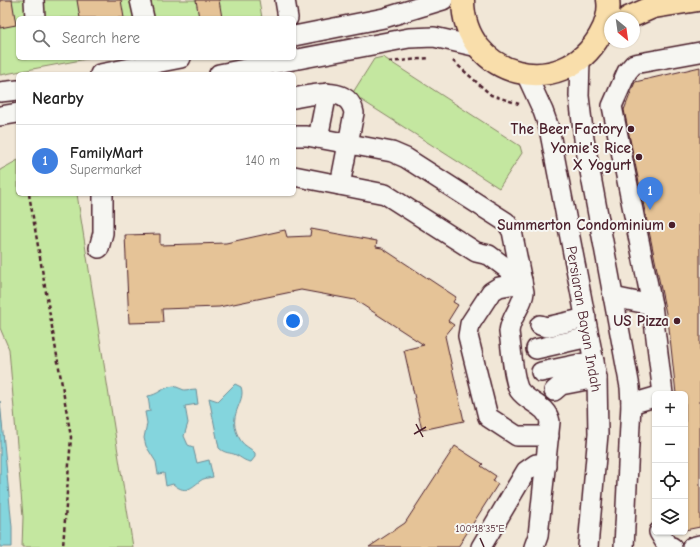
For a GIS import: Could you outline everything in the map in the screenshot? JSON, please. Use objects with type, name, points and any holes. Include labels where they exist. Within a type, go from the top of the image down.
[{"type":"main road","points":[[464,0],[463,11],[468,30],[478,46],[491,60],[508,69],[526,74],[551,72],[564,69],[580,60],[594,46],[604,31]]},
{"type":"main road","points":[[608,0],[608,12]]},
{"type":"main road","points":[[640,13],[661,4],[698,0]]},
{"type":"street","points":[[34,0],[35,16]]},
{"type":"street","points":[[140,0],[144,16]]},
{"type":"street","points":[[285,0],[288,16]]},
{"type":"street","points":[[296,36],[384,18],[443,0]]},
{"type":"street","points":[[240,72],[263,70],[409,38],[434,37],[478,46]]},
{"type":"street","points":[[663,391],[652,305],[612,106],[627,72],[634,64],[700,52]]},
{"type":"street","points":[[580,60],[579,96],[584,139],[632,404],[624,547]]},
{"type":"street","points":[[108,72],[153,61]]},
{"type":"street","name":"Persiaran Bayan Indah","points":[[526,74],[549,128],[595,369],[598,434],[588,547]]},
{"type":"street","points":[[0,92],[16,90]]},
{"type":"street","points":[[296,98],[327,93],[345,98],[353,108],[354,113],[340,185]]},
{"type":"street","points":[[318,138],[327,93]]},
{"type":"street","points":[[0,116],[16,113]]},
{"type":"street","points":[[296,136],[318,138],[392,152],[406,158],[506,222],[512,231],[524,296],[510,327],[526,351],[530,374],[520,390],[549,399]]},
{"type":"street","points":[[296,176],[390,196],[476,252],[490,255],[522,282]]},
{"type":"street","points":[[99,248],[103,233],[103,196]]},
{"type":"street","points":[[522,282],[499,287],[491,292],[470,324],[468,336],[488,417],[518,436],[549,436]]},
{"type":"street","points":[[613,297],[652,305]]},
{"type":"street","points":[[518,308],[537,323],[546,327],[586,318]]},
{"type":"street","points":[[526,351],[589,337]]},
{"type":"street","points":[[530,374],[595,369]]},
{"type":"street","points":[[534,547],[538,536],[549,436],[549,399],[561,385],[595,369]]},
{"type":"street","points":[[632,404],[652,398]]},
{"type":"street","points":[[481,547],[526,471],[536,464],[546,465]]},
{"type":"street","points":[[661,535],[668,547],[672,547]]},
{"type":"street","points":[[692,547],[700,545]]},
{"type":"path","points":[[387,63],[434,57]]},
{"type":"path","points":[[447,60],[453,61],[491,95],[520,104],[524,109]]},
{"type":"path","points":[[29,196],[71,437],[63,547]]},
{"type":"green space","points":[[0,0],[259,0],[262,16],[16,16],[16,60],[81,60],[0,75]]},
{"type":"green space","points":[[383,57],[520,146],[522,153],[499,188],[352,94],[374,59]]},
{"type":"green space","points":[[16,161],[16,196],[77,196],[133,547],[22,547],[23,517],[9,349],[0,328],[0,170]]},
{"type":"water","points":[[235,384],[241,387],[242,393],[235,417],[236,432],[241,441],[255,453],[255,457],[251,462],[219,448],[209,398],[218,401]]},
{"type":"water","points":[[174,386],[184,390],[196,389],[198,404],[185,406],[188,423],[184,436],[188,445],[193,447],[197,463],[209,460],[213,477],[203,479],[190,488],[184,490],[173,484],[166,486],[164,473],[158,474],[156,462],[146,446],[144,438],[147,423],[145,412],[150,411],[148,396]]},
{"type":"water","points":[[0,401],[12,527],[12,547],[0,547]]},
{"type":"building","points":[[0,0],[12,0],[16,25],[0,28]]},
{"type":"building","points":[[77,0],[121,0],[124,16],[80,16]]},
{"type":"building","points":[[196,0],[219,0],[222,16],[199,16]]},
{"type":"building","name":"Summerton Condominium","points":[[700,67],[700,527],[688,529],[688,391],[676,391],[669,328],[624,110],[635,82]]},
{"type":"building","points":[[311,229],[377,241],[376,247],[382,248],[456,297],[453,302],[458,305],[448,321],[454,325],[445,336],[464,421],[422,430],[404,350],[424,345],[355,300],[301,290],[219,307],[162,309],[163,322],[129,323],[125,235],[160,234],[160,245],[226,243],[285,230],[287,237],[310,236]]},
{"type":"building","points":[[455,446],[483,464],[481,466],[496,476],[493,481],[498,484],[458,547],[369,547],[405,523]]},
{"type":"place","name":"The Beer Factory","points":[[631,129]]},
{"type":"place","name":"Yomie's Rice X Yogurt","points":[[639,157]]},
{"type":"place","name":"FamilyMart","points":[[650,210]]},
{"type":"place","name":"Summerton Condominium","points":[[672,225]]},
{"type":"place","name":"US Pizza","points":[[677,321]]}]
